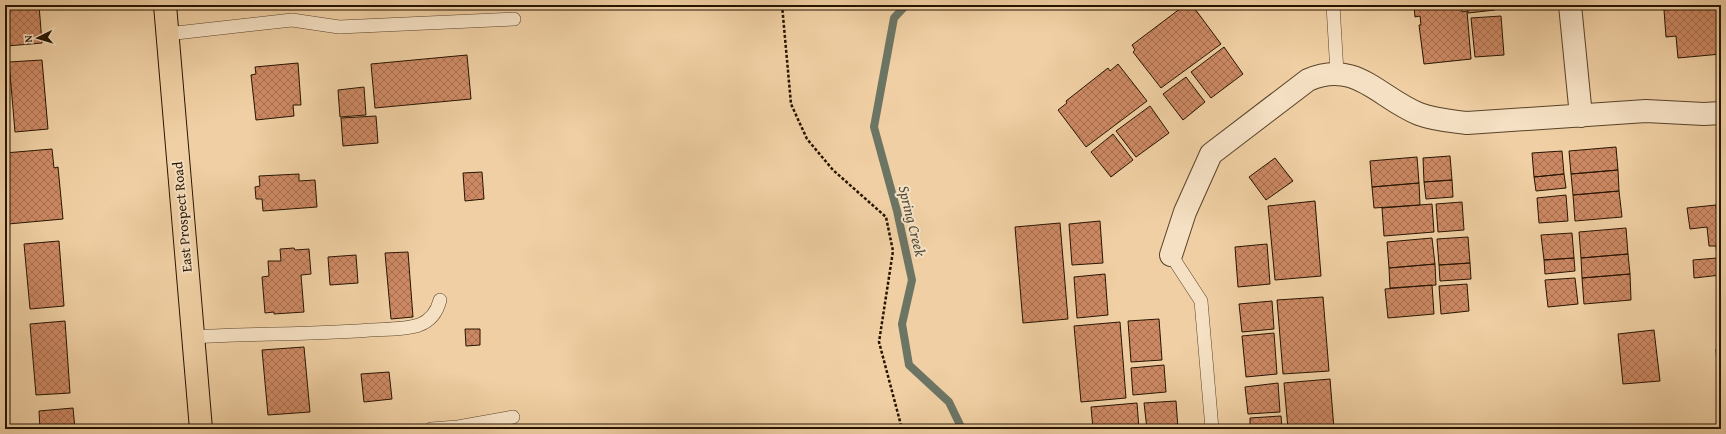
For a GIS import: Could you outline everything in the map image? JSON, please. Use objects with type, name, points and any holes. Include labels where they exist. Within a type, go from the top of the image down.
[{"type":"main road","name":"East Prospect Road","points":[[165,5],[201,429]]},
{"type":"street","points":[[1570,5],[1581,116]]},
{"type":"street","points":[[1171,255],[1186,212],[1211,154],[1308,80],[1321,75],[1337,73],[1351,76],[1419,114],[1440,120],[1467,123],[1581,116],[1646,110],[1704,114],[1721,113]]},
{"type":"lane","points":[[1333,5],[1337,73]]},
{"type":"lane","points":[[167,34],[292,20],[339,27],[514,19]]},
{"type":"lane","points":[[1171,255],[1201,300],[1212,429]]},
{"type":"lane","points":[[193,337],[235,334],[337,333],[406,327],[418,325],[426,320],[437,309],[440,300]]},
{"type":"lane","points":[[431,429],[458,427],[513,417]]},
{"type":"path","points":[[782,5],[791,104],[807,139],[833,170],[886,217],[893,251],[879,342],[902,429]]},
{"type":"building","points":[[5,5],[39,5],[42,43],[7,46]]},
{"type":"building","points":[[1185,5],[1192,5],[1221,44],[1161,88],[1133,52],[1135,50],[1132,45]]},
{"type":"building","points":[[1414,5],[1462,5],[1462,12],[1467,11],[1471,59],[1424,64],[1419,25],[1421,25],[1420,16],[1415,17]]},
{"type":"building","points":[[1467,5],[1494,5],[1495,10],[1468,13]]},
{"type":"building","points":[[1675,5],[1718,5],[1721,22],[1721,54],[1678,58],[1676,36],[1666,37],[1664,10],[1675,9]]},
{"type":"building","points":[[1501,16],[1504,55],[1475,57],[1471,18]]},
{"type":"building","points":[[1224,47],[1243,74],[1211,98],[1191,72]]},
{"type":"building","points":[[467,55],[471,99],[375,108],[371,64]]},
{"type":"building","points":[[42,60],[48,129],[15,132],[9,62]]},
{"type":"building","points":[[298,63],[301,105],[293,105],[294,116],[256,120],[251,75],[256,74],[255,67]]},
{"type":"building","points":[[1118,64],[1147,101],[1086,147],[1058,110],[1067,103],[1066,101],[1108,68],[1110,71]]},
{"type":"building","points":[[1186,77],[1205,102],[1183,120],[1163,94]]},
{"type":"building","points":[[364,87],[366,115],[340,117],[338,90]]},
{"type":"building","points":[[1150,106],[1169,133],[1136,157],[1116,131]]},
{"type":"building","points":[[376,116],[378,143],[343,146],[341,118]]},
{"type":"building","points":[[1113,134],[1133,160],[1111,177],[1091,152]]},
{"type":"building","points":[[1616,147],[1618,170],[1571,174],[1569,151]]},
{"type":"building","points":[[52,149],[54,168],[58,167],[63,219],[8,224],[5,192],[5,153]]},
{"type":"building","points":[[1562,151],[1564,174],[1534,177],[1532,153]]},
{"type":"building","points":[[1450,156],[1452,180],[1424,182],[1423,158]]},
{"type":"building","points":[[1417,157],[1419,183],[1372,187],[1370,161]]},
{"type":"building","points":[[1275,158],[1293,181],[1266,200],[1249,177]]},
{"type":"building","points":[[1618,170],[1619,191],[1573,195],[1571,174]]},
{"type":"building","points":[[482,172],[484,199],[465,201],[463,173]]},
{"type":"building","points":[[299,174],[299,181],[315,180],[317,207],[263,211],[262,199],[256,199],[255,187],[260,186],[259,176]]},
{"type":"building","points":[[1564,174],[1566,188],[1536,191],[1534,177]]},
{"type":"building","points":[[1452,180],[1453,197],[1426,199],[1424,182]]},
{"type":"building","points":[[1419,183],[1420,205],[1374,208],[1372,187]]},
{"type":"building","points":[[1619,191],[1622,217],[1575,221],[1573,195]]},
{"type":"building","points":[[1566,195],[1568,221],[1539,223],[1537,198]]},
{"type":"building","points":[[1315,201],[1321,276],[1275,280],[1268,206]]},
{"type":"building","points":[[1462,202],[1464,230],[1438,232],[1436,204]]},
{"type":"building","points":[[1432,204],[1434,232],[1384,236],[1382,208]]},
{"type":"building","points":[[1716,205],[1716,209],[1721,209],[1721,275],[1694,278],[1693,260],[1717,258],[1716,246],[1709,246],[1707,227],[1690,229],[1687,208]]},
{"type":"building","points":[[1100,221],[1103,263],[1072,265],[1069,224]]},
{"type":"building","points":[[1060,223],[1068,319],[1023,323],[1015,227]]},
{"type":"building","points":[[1626,228],[1628,254],[1581,258],[1579,232]]},
{"type":"building","points":[[1572,233],[1574,258],[1544,260],[1541,235]]},
{"type":"building","points":[[1468,237],[1470,263],[1439,265],[1437,239]]},
{"type":"building","points":[[1432,238],[1435,264],[1389,268],[1387,242]]},
{"type":"building","points":[[59,241],[64,306],[30,309],[24,244]]},
{"type":"building","points":[[1267,244],[1270,284],[1238,287],[1235,247]]},
{"type":"building","points":[[294,248],[295,250],[309,249],[311,274],[301,275],[304,312],[274,314],[274,312],[265,313],[262,277],[269,276],[268,261],[281,261],[280,249]]},
{"type":"building","points":[[408,252],[413,317],[391,319],[385,253]]},
{"type":"building","points":[[1628,254],[1630,274],[1582,278],[1581,258]]},
{"type":"building","points":[[356,255],[358,283],[330,285],[328,257]]},
{"type":"building","points":[[1574,258],[1575,271],[1545,274],[1544,260]]},
{"type":"building","points":[[1470,263],[1471,279],[1440,281],[1439,265]]},
{"type":"building","points":[[1435,264],[1436,285],[1390,288],[1389,268]]},
{"type":"building","points":[[1105,274],[1108,315],[1077,318],[1074,277]]},
{"type":"building","points":[[1630,274],[1631,300],[1584,304],[1582,278]]},
{"type":"building","points":[[1575,278],[1578,304],[1548,307],[1545,280]]},
{"type":"building","points":[[1467,284],[1469,311],[1441,314],[1439,286]]},
{"type":"building","points":[[1432,285],[1434,314],[1388,318],[1385,289]]},
{"type":"building","points":[[1323,297],[1329,371],[1283,374],[1277,300]]},
{"type":"building","points":[[1272,301],[1274,329],[1242,332],[1239,304]]},
{"type":"building","points":[[1159,319],[1162,360],[1131,362],[1128,321]]},
{"type":"building","points":[[65,321],[70,393],[36,395],[30,324]]},
{"type":"building","points":[[1120,322],[1126,398],[1081,402],[1074,326]]},
{"type":"building","points":[[465,329],[480,329],[480,345],[466,346]]},
{"type":"building","points":[[1654,330],[1660,381],[1623,384],[1618,334]]},
{"type":"building","points":[[1274,333],[1277,374],[1246,377],[1242,336]]},
{"type":"building","points":[[304,347],[310,412],[268,415],[262,350]]},
{"type":"building","points":[[1716,349],[1721,349],[1721,382],[1718,382]]},
{"type":"building","points":[[1164,365],[1166,392],[1133,395],[1131,368]]},
{"type":"building","points":[[389,372],[392,399],[364,402],[361,374]]},
{"type":"building","points":[[1330,379],[1334,429],[1288,429],[1284,383]]},
{"type":"building","points":[[1278,383],[1280,412],[1248,414],[1245,387]]},
{"type":"building","points":[[1176,401],[1178,429],[1147,429],[1144,403]]},
{"type":"building","points":[[1137,403],[1139,429],[1093,429],[1091,407]]},
{"type":"building","points":[[73,408],[75,429],[40,429],[39,411]]},
{"type":"building","points":[[1281,416],[1282,429],[1250,429],[1250,418]]},
{"type":"waterway","name":"Spring Creek","points":[[906,5],[894,18],[874,127],[897,211],[912,280],[902,324],[909,365],[949,402],[962,429]]}]
